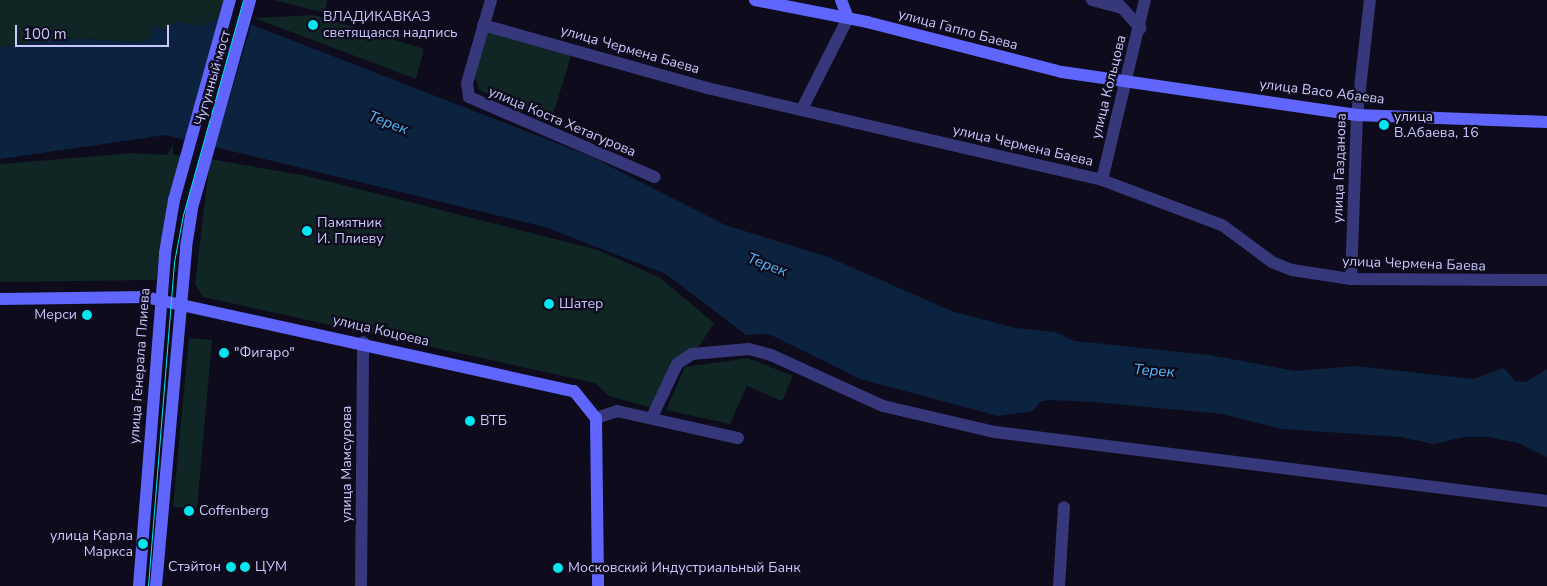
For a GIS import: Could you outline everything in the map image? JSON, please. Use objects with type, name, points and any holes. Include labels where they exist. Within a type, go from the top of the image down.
[{"type":"main road","name":"улица Гаппо Баева","points":[[755,0],[848,18],[1062,72],[1125,81]]},
{"type":"main road","points":[[842,0],[848,18]]},
{"type":"main road","name":"Чугунный мост","points":[[188,152],[229,3]]},
{"type":"main road","name":"Чугунный мост","points":[[179,306],[192,208],[249,4]]},
{"type":"main road","name":"улица Васо Абаева","points":[[1125,81],[1357,115],[1547,122]]},
{"type":"main road","name":"улица Генерала Плиева","points":[[139,586],[160,300],[169,228],[188,152]]},
{"type":"main road","name":"улица Коцоева","points":[[0,299],[160,300],[179,306],[363,342],[574,391],[596,418]]},
{"type":"main road","points":[[156,586],[179,306]]},
{"type":"main road","points":[[596,418],[598,586]]},
{"type":"street","name":"улица Коста Хетагурова","points":[[491,0],[468,83],[469,97],[655,177]]},
{"type":"street","points":[[1092,0],[1118,4],[1140,28]]},
{"type":"street","name":"улица Кольцова","points":[[1102,180],[1125,81],[1140,28],[1145,0]]},
{"type":"street","name":"улица Газданова","points":[[1351,279],[1357,115],[1370,0]]},
{"type":"street","points":[[802,109],[848,18]]},
{"type":"street","name":"улица Чермена Баева","points":[[483,25],[707,88],[1102,180],[1222,225],[1282,267],[1351,279],[1547,280]]},
{"type":"street","name":"улица Мамсурова","points":[[361,586],[363,342]]},
{"type":"street","points":[[652,417],[677,364],[699,353],[749,350],[771,355],[882,406],[995,432],[1547,501]]},
{"type":"street","points":[[596,418],[617,411],[652,417],[738,438]]},
{"type":"street","points":[[1059,586],[1064,507]]},
{"type":"green space","points":[[0,0],[224,0],[219,18],[198,26],[176,22],[143,42],[57,38],[0,47]]},
{"type":"green space","points":[[274,0],[327,0],[325,13]]},
{"type":"green space","points":[[314,15],[424,49],[416,79],[254,18]]},
{"type":"green space","points":[[486,29],[572,53],[551,121],[479,90],[474,73]]},
{"type":"green space","points":[[173,145],[173,155],[182,155],[167,203],[156,280],[0,282],[0,164],[133,153],[167,155]]},
{"type":"green space","points":[[210,159],[307,176],[598,250],[659,277],[714,323],[700,345],[670,367],[652,408],[609,396],[595,383],[203,297],[195,284]]},
{"type":"green space","points":[[189,338],[212,340],[197,509],[173,507]]},
{"type":"green space","points":[[748,358],[793,376],[782,401],[747,386],[730,424],[666,410],[685,367]]},
{"type":"water","name":"Терек","points":[[219,18],[253,25],[592,157],[725,225],[828,257],[954,312],[1016,328],[1055,332],[1075,341],[1209,355],[1296,371],[1356,366],[1473,379],[1504,368],[1515,381],[1526,382],[1547,369],[1547,457],[1518,443],[1489,437],[1464,437],[1433,444],[1401,437],[1282,429],[1222,414],[1095,402],[1049,400],[1040,402],[1033,411],[998,416],[860,379],[769,334],[746,335],[666,274],[545,227],[165,135],[0,159],[0,47],[57,38],[143,42],[176,22],[198,26]]},
{"type":"pier","points":[[220,16],[252,22],[214,150],[184,142]]},
{"type":"waterway","points":[[156,30],[164,46]]},
{"type":"tram line","points":[[148,586],[174,262],[183,215],[243,0]]},
{"type":"place","name":"ВЛАДИКАВКАЗ светящаяся надпись","points":[[313,25]]},
{"type":"place","name":"улица В.Абаева, 16","points":[[1384,125]]},
{"type":"place","name":"Памятник И. Плиеву","points":[[307,231]]},
{"type":"place","name":"Шатер","points":[[549,304]]},
{"type":"place","name":"Мерси","points":[[87,315]]},
{"type":"place","name":"\"Фигаро\"","points":[[224,353]]},
{"type":"place","name":"ВТБ","points":[[470,421]]},
{"type":"place","name":"Coffenberg","points":[[189,511]]},
{"type":"place","name":"улица Карла Маркса","points":[[143,544]]},
{"type":"place","name":"Стэйтон","points":[[231,567]]},
{"type":"place","name":"ЦУМ","points":[[245,567]]},
{"type":"place","name":"Московский Индустриальный Банк","points":[[558,568]]}]
